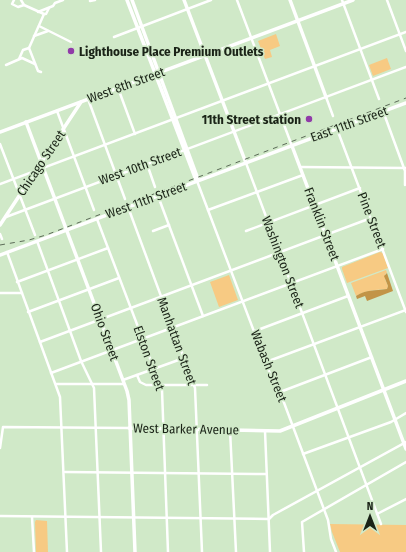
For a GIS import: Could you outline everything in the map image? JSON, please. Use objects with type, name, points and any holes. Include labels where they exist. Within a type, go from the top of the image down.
[{"type":"street","points":[[14,0],[12,4],[18,7],[24,5]]},
{"type":"street","points":[[21,0],[24,5],[44,14]]},
{"type":"street","points":[[38,12],[63,0]]},
{"type":"street","points":[[89,0],[95,0]]},
{"type":"street","name":"Wabash Street","points":[[127,0],[140,27]]},
{"type":"street","name":"Wabash Street","points":[[132,0],[140,27],[185,150],[198,179],[197,181],[272,379],[280,392],[328,520],[331,539],[336,552]]},
{"type":"street","name":"Washington Street","points":[[184,0],[381,524]]},
{"type":"street","points":[[114,37],[211,0]]},
{"type":"street","name":"Franklin Street","points":[[237,0],[360,327],[405,442],[406,449]]},
{"type":"street","points":[[290,0],[333,116]]},
{"type":"street","name":"West 8th Street","points":[[0,132],[298,21],[342,2],[353,0]]},
{"type":"street","points":[[387,0],[406,51]]},
{"type":"street","points":[[342,2],[379,99]]},
{"type":"street","points":[[41,72],[35,64],[29,48],[44,14],[46,14],[49,8]]},
{"type":"street","points":[[39,26],[71,42]]},
{"type":"street","points":[[34,36],[48,31]]},
{"type":"street","points":[[0,184],[406,32]]},
{"type":"street","points":[[18,60],[23,50],[29,48]]},
{"type":"street","points":[[6,65],[22,58],[35,64]]},
{"type":"street","name":"West 10th Street","points":[[0,220],[85,186],[406,67]]},
{"type":"street","points":[[118,88],[135,134]]},
{"type":"street","points":[[87,99],[125,199]]},
{"type":"street","name":"Chicago Street","points":[[0,225],[82,101]]},
{"type":"street","name":"East 11th Street","points":[[292,146],[406,103]]},
{"type":"street","points":[[57,111],[94,210]]},
{"type":"street","points":[[383,112],[405,168],[405,185]]},
{"type":"street","name":"Ohio Street","points":[[26,122],[112,350],[128,400],[135,552]]},
{"type":"street","name":"Pine Street","points":[[338,129],[406,310]]},
{"type":"street","points":[[0,144],[35,236]]},
{"type":"street","name":"West 11th Street","points":[[0,255],[292,146]]},
{"type":"street","points":[[147,164],[155,187]]},
{"type":"street","points":[[300,167],[405,168]]},
{"type":"street","points":[[208,210],[303,174]]},
{"type":"street","points":[[246,231],[360,188]]},
{"type":"street","points":[[158,196],[203,316]]},
{"type":"street","name":"Manhattan Street","points":[[128,207],[196,388],[202,552]]},
{"type":"street","points":[[40,342],[371,218]]},
{"type":"street","name":"Elston Street","points":[[97,219],[162,390],[168,552]]},
{"type":"street","points":[[154,231],[169,225]]},
{"type":"street","points":[[0,234],[2,239]]},
{"type":"street","points":[[37,241],[81,361],[94,388],[101,552]]},
{"type":"street","points":[[17,282],[108,248]]},
{"type":"street","points":[[51,373],[383,249]]},
{"type":"street","points":[[7,252],[60,398],[65,472],[67,552]]},
{"type":"street","points":[[28,312],[119,278]]},
{"type":"street","points":[[0,293],[22,293]]},
{"type":"street","points":[[255,331],[349,296]]},
{"type":"street","points":[[266,362],[406,310]]},
{"type":"street","points":[[280,392],[372,357]]},
{"type":"street","points":[[56,384],[123,382],[137,375],[184,358]]},
{"type":"street","points":[[137,375],[140,382],[143,384],[207,385]]},
{"type":"street","name":"West Barker Avenue","points":[[0,448],[3,427],[280,430],[406,381]]},
{"type":"street","points":[[303,454],[348,438],[406,413]]},
{"type":"street","points":[[230,430],[236,552]]},
{"type":"street","points":[[265,430],[270,552]]},
{"type":"street","points":[[0,516],[268,519],[405,442]]},
{"type":"street","points":[[304,552],[302,522],[406,462]]},
{"type":"street","points":[[65,472],[233,475],[266,474]]},
{"type":"street","points":[[377,514],[406,499]]},
{"type":"street","points":[[32,517],[34,552]]},
{"type":"shaded area","points":[[276,34],[280,46],[270,50],[272,57],[265,59],[258,41]]},
{"type":"shaded area","points":[[387,58],[391,69],[373,76],[369,65]]},
{"type":"shaded area","points":[[380,252],[383,253],[388,268],[347,283],[342,267]]},
{"type":"shaded area","points":[[386,270],[387,273],[385,274],[385,279],[388,286],[387,289],[367,291],[356,296],[351,283]]},
{"type":"shaded area","points":[[387,273],[393,291],[367,301],[365,296],[357,299],[356,296],[364,292],[387,289],[388,286],[384,276]]},
{"type":"shaded area","points":[[229,275],[238,300],[219,307],[210,282]]},
{"type":"shaded area","points":[[36,520],[47,521],[48,552],[36,552]]},
{"type":"shaded area","points":[[330,524],[406,525],[406,552],[340,552]]},
{"type":"railway","points":[[0,245],[29,240],[46,235],[406,98]]},
{"type":"place","name":"Lighthouse Place Premium Outlets","points":[[71,51]]},
{"type":"place","name":"11th Street station","points":[[309,119]]}]
